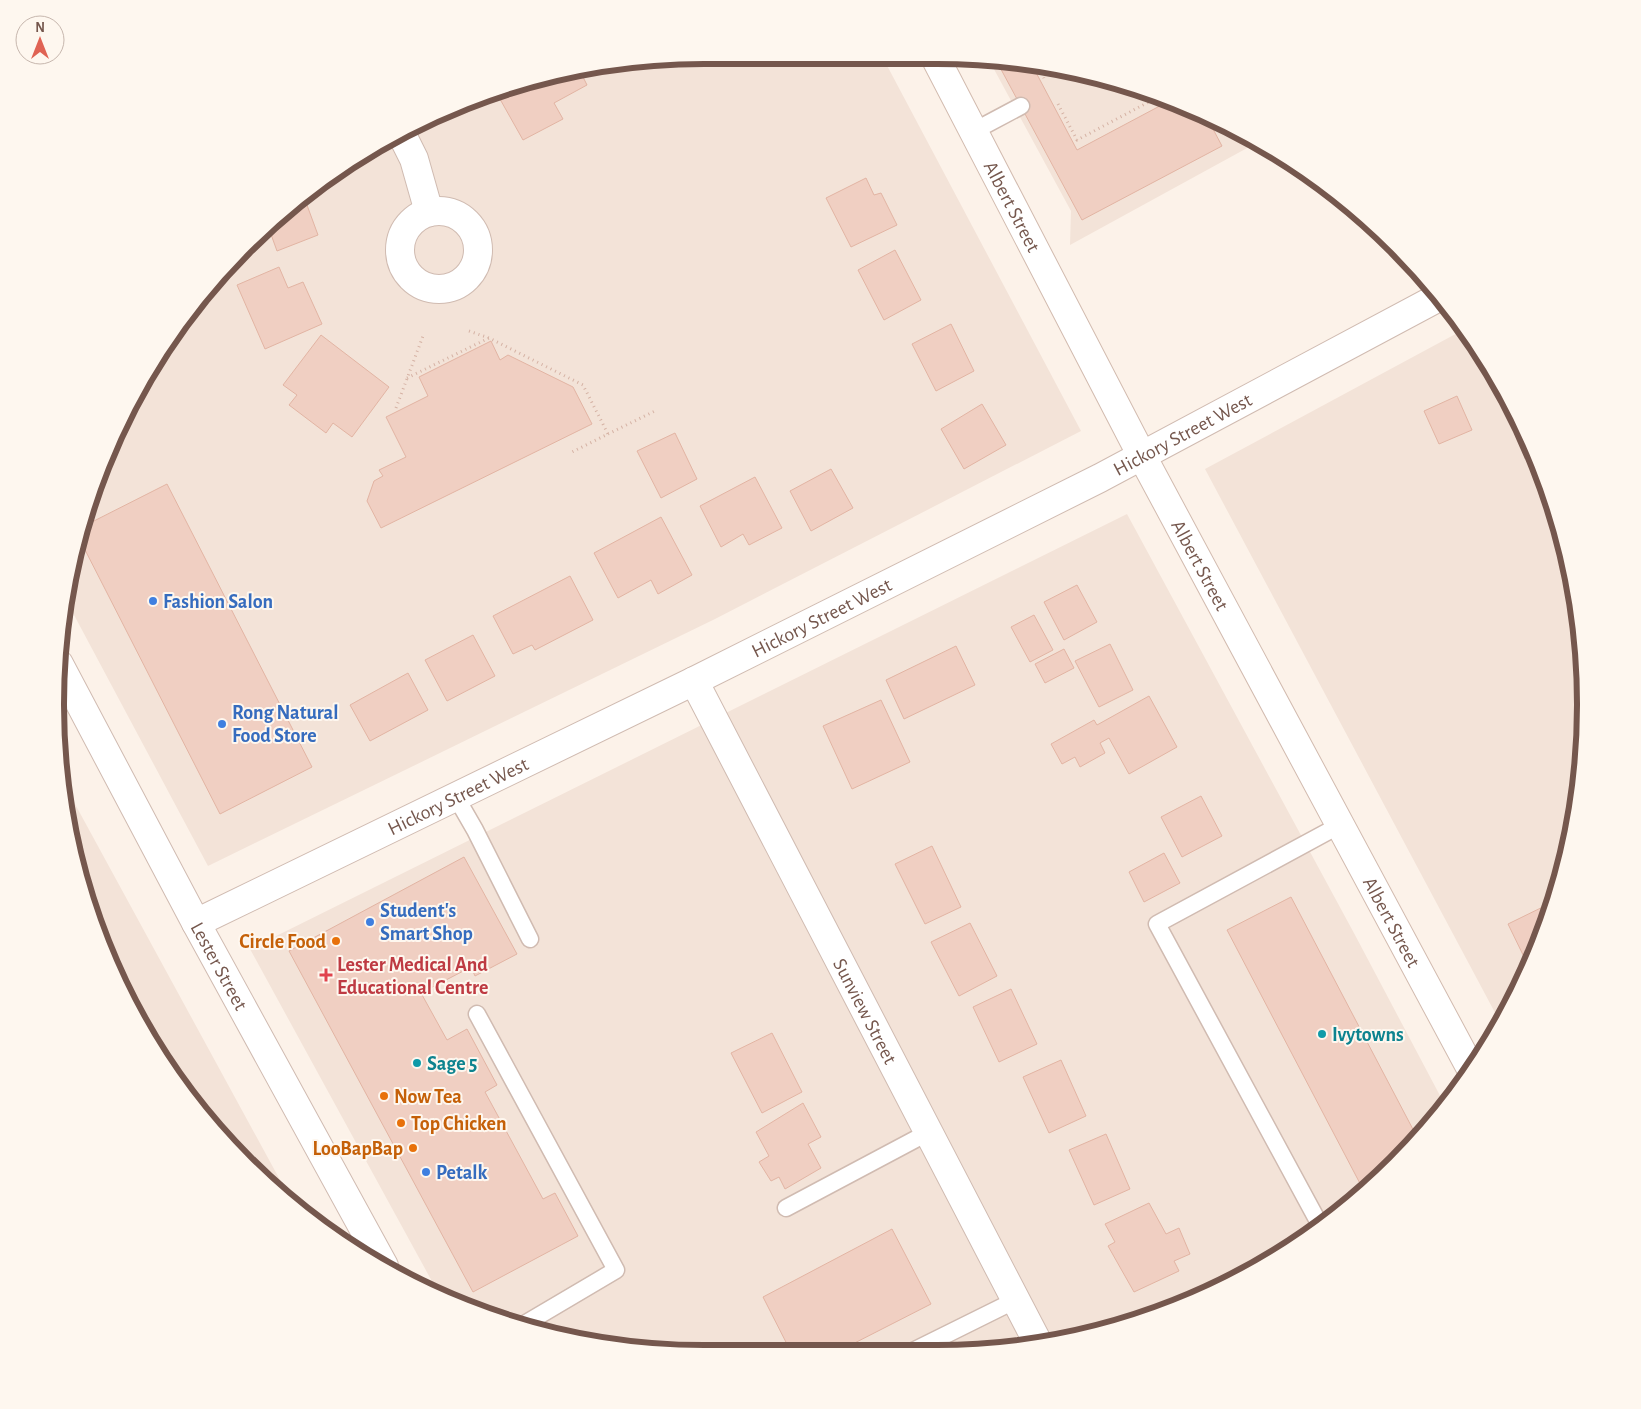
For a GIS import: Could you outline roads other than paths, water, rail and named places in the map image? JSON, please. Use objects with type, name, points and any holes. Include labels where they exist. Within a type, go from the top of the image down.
[{"type":"street","name":"Albert Street","points":[[939,64],[1142,456],[1468,1062]]},
{"type":"street","points":[[404,139],[414,159],[429,212]]},
{"type":"street","name":"Hickory Street West","points":[[196,923],[694,681],[1142,456],[1433,299]]},
{"type":"street","name":"Lester Street","points":[[65,675],[196,923],[378,1255]]},
{"type":"street","name":"Sunview Street","points":[[694,681],[1036,1337]]},
{"type":"lane","points":[[974,131],[1021,106]]},
{"type":"lane","points":[[456,797],[475,830],[530,939]]},
{"type":"lane","points":[[1317,1220],[1157,924],[1340,825]]},
{"type":"lane","points":[[477,1014],[616,1270],[531,1320]]},
{"type":"lane","points":[[786,1208],[929,1132]]},
{"type":"lane","points":[[925,1345],[1016,1300]]},
{"type":"place","name":"Fashion Salon","points":[[153,601]]},
{"type":"place","name":"Rong Natural Food Store","points":[[222,724]]},
{"type":"place","name":"Student's Smart Shop","points":[[370,922]]},
{"type":"place","name":"Circle Food","points":[[336,941]]},
{"type":"place","name":"Lester Medical And Educational Centre","points":[[326,975]]},
{"type":"place","name":"Ivytowns","points":[[1322,1034]]},
{"type":"place","name":"Sage 5","points":[[417,1063]]},
{"type":"place","name":"Now Tea","points":[[384,1096]]},
{"type":"place","name":"Top Chicken","points":[[401,1123]]},
{"type":"place","name":"LooBapBap","points":[[413,1148]]},
{"type":"place","name":"Petalk","points":[[426,1172]]}]
